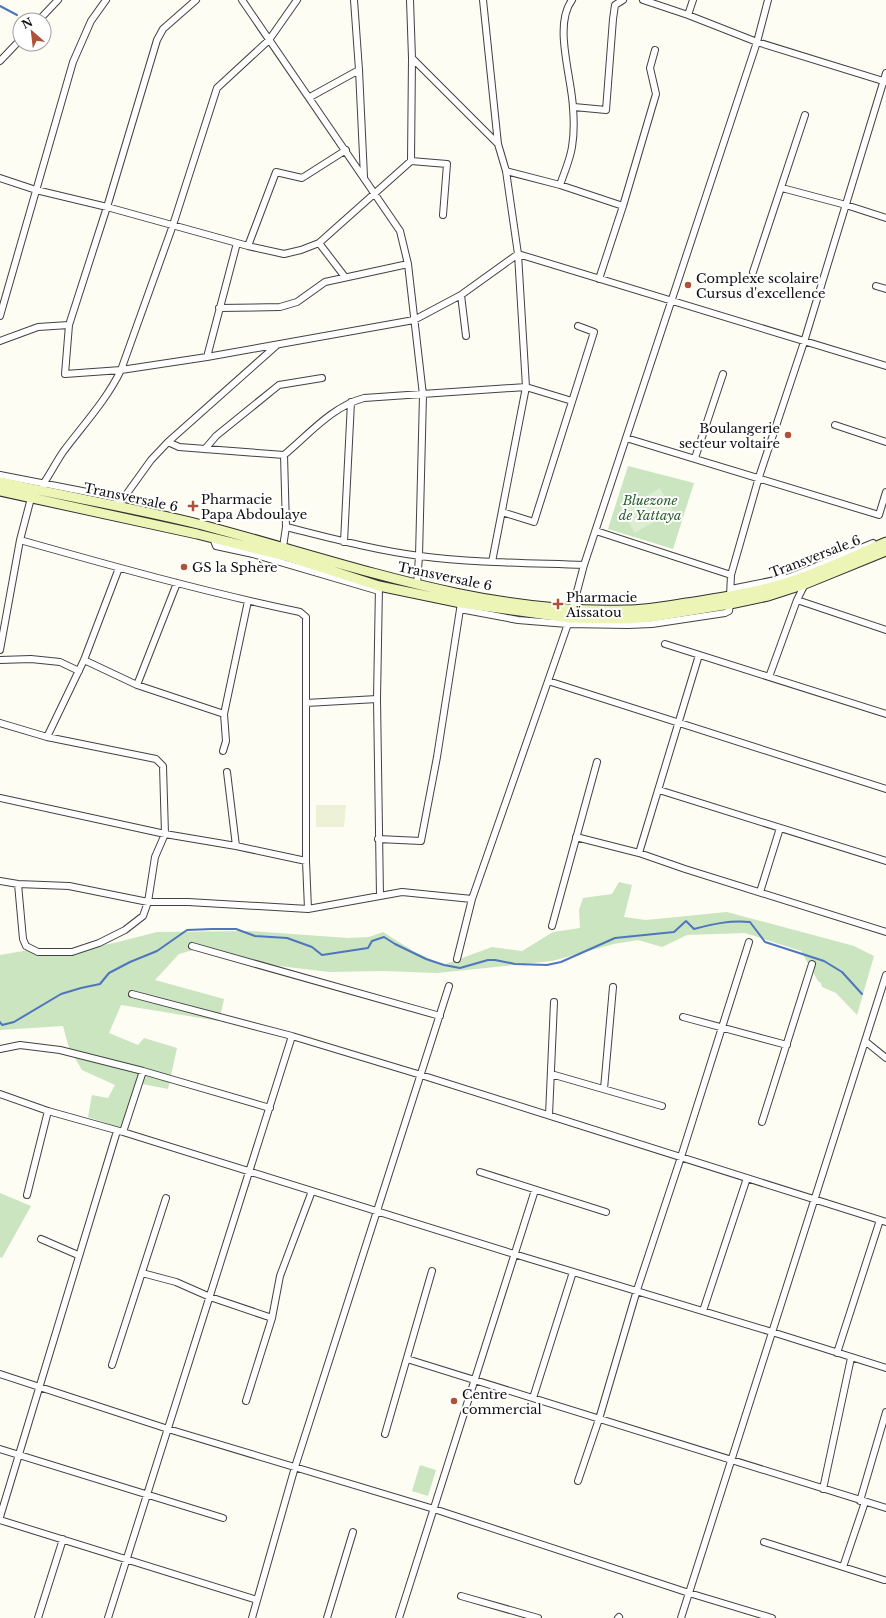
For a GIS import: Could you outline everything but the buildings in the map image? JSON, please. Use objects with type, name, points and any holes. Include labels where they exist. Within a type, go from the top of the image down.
[{"type":"main road","name":"Transversale 6","points":[[0,482],[199,524],[417,584],[521,604],[570,617],[664,606],[730,596],[768,588],[805,576],[886,542]]},
{"type":"main road","name":"Transversale 6","points":[[0,491],[213,538],[379,588],[460,606],[570,617],[652,620],[730,596],[768,596],[805,584],[886,551]]},
{"type":"street","points":[[46,12],[57,0]]},
{"type":"street","points":[[0,316],[73,62],[91,22],[106,0]]},
{"type":"street","points":[[196,0],[163,29],[157,40],[107,207],[69,325],[65,374],[121,370],[207,357],[414,320],[461,295],[518,254]]},
{"type":"street","points":[[242,0],[310,97],[400,231],[408,264],[423,395],[420,556],[417,584]]},
{"type":"street","points":[[38,491],[62,454],[112,389],[121,370],[173,225],[217,88],[269,40],[297,0]]},
{"type":"street","points":[[354,0],[364,178]]},
{"type":"street","points":[[410,0],[412,58],[411,161]]},
{"type":"street","points":[[483,0],[498,144],[506,171],[518,254],[526,387],[492,562]]},
{"type":"street","points":[[560,186],[572,148],[574,107],[566,62],[564,17],[568,5],[572,0]]},
{"type":"street","points":[[574,107],[606,110],[613,19],[616,5],[623,0]]},
{"type":"street","points":[[643,0],[688,15],[757,42],[885,82]]},
{"type":"street","points":[[688,15],[693,0]]},
{"type":"street","points":[[457,958],[472,899],[570,617],[584,565],[757,42],[768,0]]},
{"type":"street","points":[[0,61],[12,48]]},
{"type":"street","points":[[599,279],[624,206],[656,94],[650,68],[655,50]]},
{"type":"street","points":[[412,58],[498,144]]},
{"type":"street","points":[[310,97],[359,70]]},
{"type":"street","points":[[886,73],[885,82],[804,342],[759,477],[731,575],[730,596],[790,577],[886,538]]},
{"type":"street","points":[[754,272],[804,115]]},
{"type":"street","points":[[248,246],[276,172],[302,178],[346,150]]},
{"type":"street","points":[[0,178],[36,190],[107,207],[248,246],[284,254],[301,250],[319,243],[411,161],[447,164],[443,215]]},
{"type":"street","points":[[506,171],[624,206]]},
{"type":"street","points":[[782,188],[846,205],[886,218]]},
{"type":"street","points":[[207,357],[237,243]]},
{"type":"street","points":[[319,243],[345,278]]},
{"type":"street","points":[[518,254],[886,366]]},
{"type":"street","points":[[219,308],[280,307],[297,302],[325,282],[408,264]]},
{"type":"street","points":[[876,286],[886,289]]},
{"type":"street","points":[[461,295],[466,336]]},
{"type":"street","points":[[0,341],[38,327],[69,325]]},
{"type":"street","points":[[502,512],[534,522],[594,332],[578,326]]},
{"type":"street","points":[[115,506],[123,499],[151,460],[168,442],[278,344]]},
{"type":"street","points":[[695,458],[723,374]]},
{"type":"street","points":[[205,449],[216,436],[279,386],[322,378]]},
{"type":"street","points":[[168,442],[178,447],[284,455],[337,410],[350,402],[364,398],[526,387],[572,401]]},
{"type":"street","points":[[344,542],[350,402]]},
{"type":"street","points":[[834,425],[886,442]]},
{"type":"street","points":[[626,438],[879,514],[886,492]]},
{"type":"street","points":[[283,547],[286,527],[284,455]]},
{"type":"street","points":[[0,475],[123,499]]},
{"type":"street","points":[[0,650],[20,540],[31,498]]},
{"type":"street","points":[[286,527],[344,542],[420,556],[492,562],[584,565]]},
{"type":"street","points":[[596,531],[731,575]]},
{"type":"street","points":[[20,540],[177,583],[248,601],[300,612],[306,617],[306,861],[308,909]]},
{"type":"street","points":[[47,738],[84,660],[119,568]]},
{"type":"street","points":[[137,685],[177,583]]},
{"type":"street","points":[[769,677],[797,600],[805,584]]},
{"type":"street","points":[[379,588],[377,699],[380,896]]},
{"type":"street","points":[[797,600],[886,630]]},
{"type":"street","points":[[223,751],[226,741],[224,714],[248,601]]},
{"type":"street","points":[[378,839],[421,841],[437,758],[460,606]]},
{"type":"street","points":[[665,644],[886,714]]},
{"type":"street","points":[[639,853],[699,655]]},
{"type":"street","points":[[0,660],[32,659],[60,662],[79,671]]},
{"type":"street","points":[[84,660],[137,685],[224,714]]},
{"type":"street","points":[[548,681],[886,790]]},
{"type":"street","points":[[306,702],[377,699]]},
{"type":"street","points":[[0,723],[47,738],[156,759],[163,766],[165,834],[155,857],[148,902],[144,916],[125,930],[99,943],[72,952],[38,952],[26,946],[23,939],[18,884]]},
{"type":"street","points":[[552,926],[597,762]]},
{"type":"street","points":[[227,772],[236,846]]},
{"type":"street","points":[[659,790],[886,861]]},
{"type":"street","points":[[0,798],[165,834],[236,846],[306,861]]},
{"type":"street","points":[[760,892],[780,828]]},
{"type":"street","points":[[576,837],[639,853],[886,932]]},
{"type":"street","points":[[0,881],[18,884],[69,886],[148,902],[188,902],[308,909],[402,892],[472,899]]},
{"type":"street","points":[[578,1481],[599,1419],[637,1290],[723,1028],[749,942]]},
{"type":"street","points":[[192,946],[440,1016]]},
{"type":"street","points":[[762,1122],[788,1045],[812,964]]},
{"type":"street","points":[[681,1618],[886,975]]},
{"type":"street","points":[[252,1618],[295,1467],[449,986]]},
{"type":"street","points":[[604,1089],[613,988]]},
{"type":"street","points":[[132,994],[292,1036],[549,1115],[883,1221],[837,1353]]},
{"type":"street","points":[[549,1115],[554,1002]]},
{"type":"street","points":[[683,1017],[788,1045]]},
{"type":"street","points":[[108,1618],[292,1036]]},
{"type":"street","points":[[865,1041],[886,1058]]},
{"type":"street","points":[[0,1049],[20,1045],[60,1050],[143,1071],[270,1108]]},
{"type":"street","points":[[0,1517],[40,1387],[78,1255],[120,1132],[143,1071]]},
{"type":"street","points":[[551,1074],[662,1106]]},
{"type":"street","points":[[0,1094],[48,1111],[250,1171],[886,1368]]},
{"type":"street","points":[[27,1195],[48,1111]]},
{"type":"street","points":[[480,1172],[606,1212]]},
{"type":"street","points":[[703,1311],[747,1178]]},
{"type":"street","points":[[399,1618],[535,1190]]},
{"type":"street","points":[[246,1400],[272,1318],[280,1276],[312,1191]]},
{"type":"street","points":[[112,1365],[166,1198]]},
{"type":"street","points":[[41,1239],[78,1255]]},
{"type":"street","points":[[385,1434],[408,1359],[432,1271]]},
{"type":"street","points":[[533,1398],[573,1272]]},
{"type":"street","points":[[142,1273],[176,1282],[210,1297],[272,1318]]},
{"type":"street","points":[[823,1489],[851,1358]]},
{"type":"street","points":[[408,1359],[886,1508]]},
{"type":"street","points":[[0,1374],[168,1429],[434,1508],[689,1593],[772,1618]]},
{"type":"street","points":[[843,1567],[863,1501],[886,1412]]},
{"type":"street","points":[[0,1449],[223,1518]]},
{"type":"street","points":[[0,1520],[257,1600]]},
{"type":"street","points":[[327,1618],[353,1532]]},
{"type":"street","points":[[38,1618],[63,1539]]},
{"type":"street","points":[[764,1542],[884,1580]]},
{"type":"street","points":[[461,1596],[537,1618]]},
{"type":"green space","name":"Bluezone de Yattaya","points":[[628,466],[694,483],[673,549],[608,529]]},
{"type":"green space","points":[[660,488],[673,510],[635,533],[622,511]]},
{"type":"green space","points":[[316,805],[346,805],[344,827],[316,827]]},
{"type":"green space","points":[[619,882],[632,885],[624,917],[646,920],[727,912],[854,946],[874,956],[857,1015],[836,993],[822,987],[801,951],[745,933],[687,935],[662,947],[638,940],[614,944],[552,961],[437,973],[384,971],[329,972],[271,965],[227,954],[193,950],[179,954],[155,980],[224,999],[219,1021],[121,1005],[109,1033],[138,1045],[144,1038],[177,1048],[168,1089],[142,1084],[127,1130],[88,1117],[92,1095],[108,1098],[115,1085],[82,1070],[69,1048],[63,1026],[0,1030],[0,955],[29,950],[69,951],[114,943],[157,932],[250,931],[348,938],[369,937],[383,932],[413,951],[443,965],[492,947],[522,951],[553,932],[580,928],[579,910],[583,898],[612,894]]},
{"type":"green space","points":[[0,1193],[31,1206],[2,1258],[0,1257]]},
{"type":"green space","points":[[420,1465],[436,1470],[428,1496],[412,1491]]},
{"type":"waterway","points":[[0,6],[12,12]]},
{"type":"waterway","points":[[0,1022],[2,1025],[14,1022],[61,994],[100,984],[109,973],[130,962],[157,951],[187,930],[212,929],[236,929],[255,936],[287,938],[312,947],[322,955],[368,948],[372,941],[384,937],[426,959],[460,968],[488,960],[515,964],[547,965],[561,962],[615,938],[674,932],[686,921],[694,929],[722,923],[750,922],[765,942],[824,961],[842,972],[862,994]]},
{"type":"place","name":"Complexe scolaire Cursus d'excellence","points":[[688,285]]},
{"type":"place","name":"Boulangerie secteur voltaire","points":[[788,435]]},
{"type":"place","name":"Pharmacie Papa Abdoulaye","points":[[193,506]]},
{"type":"place","name":"GS la Sphère","points":[[184,567]]},
{"type":"place","name":"Pharmacie Aïssatou","points":[[558,604]]},
{"type":"place","name":"Centre commercial","points":[[454,1401]]}]
